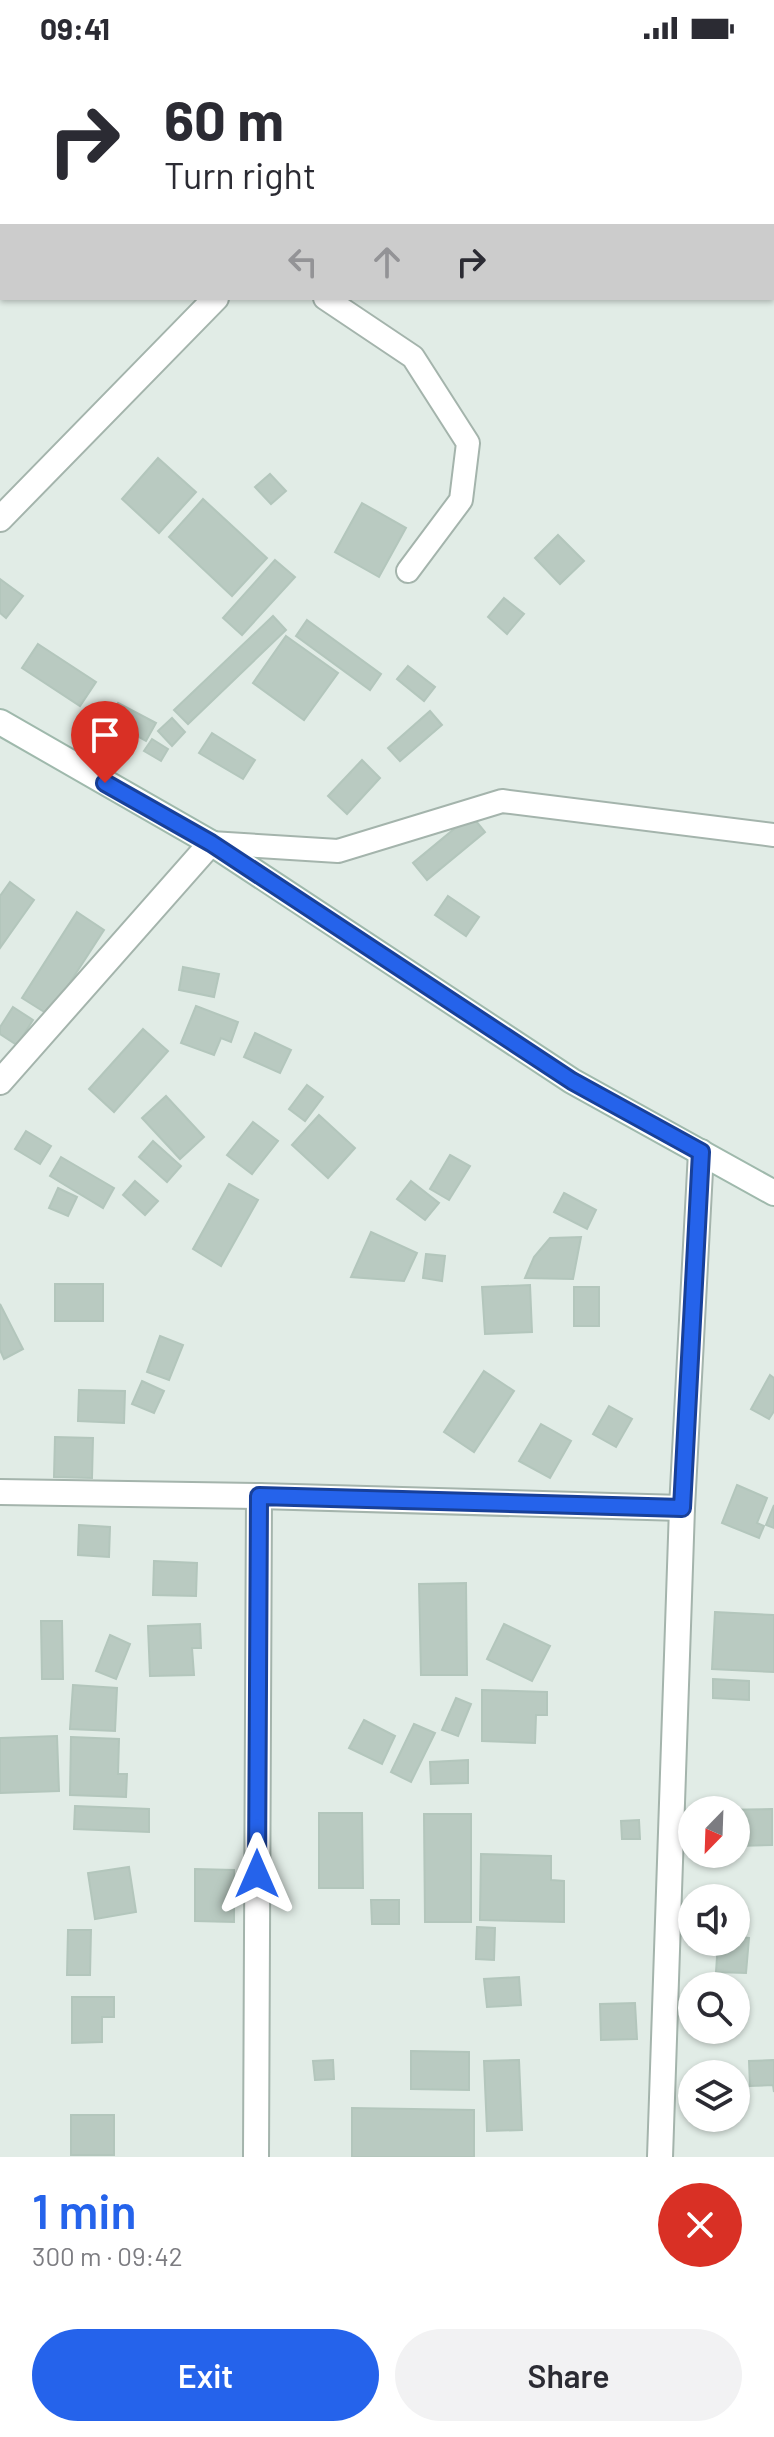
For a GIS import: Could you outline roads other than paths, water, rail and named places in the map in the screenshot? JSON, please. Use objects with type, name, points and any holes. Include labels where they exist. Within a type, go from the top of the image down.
[{"type":"street","points":[[0,519],[214,300]]},
{"type":"street","points":[[0,722],[211,843],[572,1081],[774,1193]]},
{"type":"street","points":[[0,1082],[211,843]]},
{"type":"street","points":[[660,2157],[682,1508],[701,1152]]},
{"type":"street","points":[[0,1492],[682,1508]]},
{"type":"street","points":[[256,2157],[259,1496]]},
{"type":"lane","points":[[328,300],[413,357],[468,443],[461,500],[408,571]]},
{"type":"lane","points":[[211,843],[338,851],[502,801],[774,835]]}]
